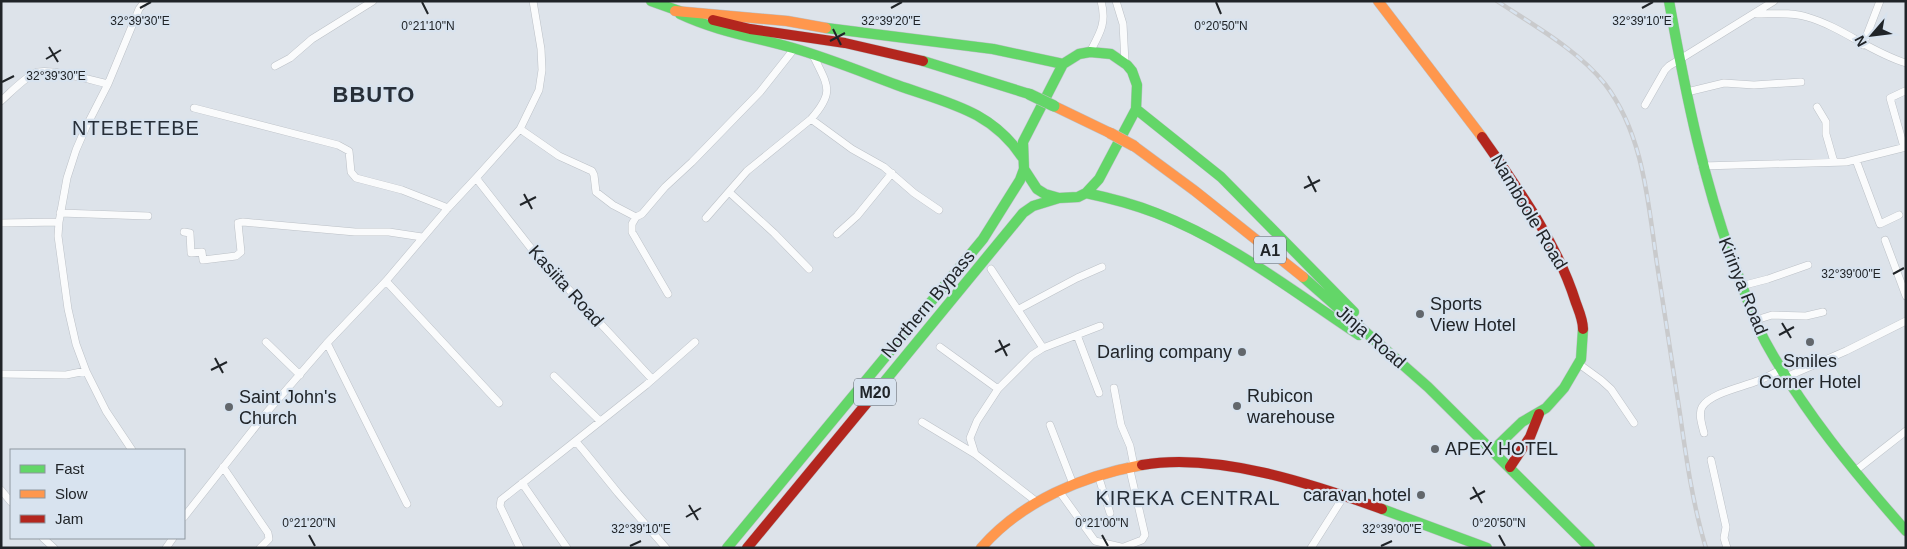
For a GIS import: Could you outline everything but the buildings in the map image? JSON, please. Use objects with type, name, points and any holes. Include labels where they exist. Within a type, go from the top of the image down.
[{"type":"main road","name":"A1","points":[[651,1],[675,11]]},
{"type":"main road","name":"Namboole Road","points":[[1378,1],[1495,156],[1519,191],[1554,248],[1571,285],[1583,321],[1584,349],[1579,364],[1568,383],[1539,414],[1527,419],[1493,450]]},
{"type":"main road","name":"Kirinya Road","points":[[1669,1],[1679,59],[1702,166],[1719,226],[1756,320],[1784,373],[1855,471],[1906,530]]},
{"type":"main road","points":[[675,11],[713,27],[836,61],[968,110],[1009,136],[1017,146],[1024,164],[1037,189],[1045,194],[1059,198],[1078,197],[1086,193],[1099,179],[1136,109],[1139,99],[1136,79],[1125,63],[1112,55],[1090,52],[1078,54],[1063,64],[1023,142],[1024,164]]},
{"type":"main road","points":[[675,11],[787,21],[850,32],[939,41],[993,49],[1063,64]]},
{"type":"main road","name":"Jinja Road","points":[[675,11],[742,27],[863,46],[986,79],[1029,94],[1134,146],[1202,195],[1261,242],[1400,362],[1493,450],[1590,548]]},
{"type":"main road","points":[[1136,109],[1221,177],[1240,195],[1400,362]]},
{"type":"main road","name":"Northern Bypass","points":[[727,548],[983,239],[1016,186],[1024,164]]},
{"type":"main road","points":[[1086,193],[1104,196],[1171,220],[1218,244],[1400,362]]},
{"type":"main road","name":"Northern Bypass","points":[[747,548],[1023,213],[1045,201],[1059,198]]},
{"type":"main road","points":[[1510,467],[1530,437],[1539,414]]},
{"type":"main road","points":[[982,548],[1005,522],[1037,502],[1073,484],[1131,466],[1186,462],[1221,464],[1282,477],[1344,496],[1487,548]]},
{"type":"street","points":[[131,449],[106,411],[86,371],[76,344],[68,309],[58,236],[60,213],[67,178],[76,150],[108,84],[139,10],[145,1]]},
{"type":"street","points":[[274,66],[290,58],[312,39],[373,1]]},
{"type":"street","points":[[185,516],[223,467],[327,343],[386,282],[422,237],[520,129],[538,90],[542,70],[541,49],[533,1]]},
{"type":"street","points":[[1090,52],[1103,26],[1104,19],[1101,1]]},
{"type":"street","points":[[1116,1],[1123,24],[1125,63]]},
{"type":"street","points":[[1646,105],[1665,70],[1679,59],[1756,14],[1774,1]]},
{"type":"street","points":[[1863,45],[1880,1]]},
{"type":"street","points":[[1756,14],[1806,16],[1832,27],[1863,45],[1906,63]]},
{"type":"street","points":[[668,294],[632,232],[632,224],[636,217],[642,214],[665,187],[760,92],[794,49]]},
{"type":"street","points":[[706,218],[746,171],[811,118],[827,96],[828,90],[813,55]]},
{"type":"street","points":[[1,101],[29,77],[40,71],[108,84]]},
{"type":"street","points":[[1687,92],[1724,83],[1754,85],[1800,82]]},
{"type":"street","points":[[1702,166],[1856,160],[1905,147],[1890,98],[1905,90]]},
{"type":"street","points":[[1817,107],[1826,122],[1826,134],[1834,162]]},
{"type":"street","points":[[194,108],[338,145],[349,151],[351,172],[356,178],[402,190],[448,208]]},
{"type":"street","points":[[811,118],[852,150],[892,174],[914,193],[939,210]]},
{"type":"street","points":[[520,129],[559,156],[592,172],[596,192],[613,205],[636,217]]},
{"type":"street","points":[[1856,160],[1880,224],[1899,215]]},
{"type":"street","points":[[837,234],[862,211],[892,174]]},
{"type":"street","name":"Kasiita Road","points":[[476,178],[534,252],[652,379]]},
{"type":"street","points":[[729,192],[774,233],[809,269]]},
{"type":"street","points":[[60,213],[148,216]]},
{"type":"street","points":[[1,223],[59,222]]},
{"type":"street","points":[[184,232],[190,233],[191,253],[202,252],[203,260],[236,256],[241,252],[238,223],[243,222],[355,232],[389,232],[422,237]]},
{"type":"street","points":[[1885,240],[1906,296]]},
{"type":"street","points":[[1742,286],[1808,265]]},
{"type":"street","points":[[1019,309],[1102,267]]},
{"type":"street","points":[[991,269],[1043,348]]},
{"type":"street","points":[[386,282],[499,403]]},
{"type":"street","points":[[1756,320],[1772,315],[1806,316],[1823,312]]},
{"type":"street","points":[[1704,433],[1700,415],[1701,408],[1706,401],[1764,378],[1784,373],[1846,351],[1906,321]]},
{"type":"street","points":[[975,454],[970,438],[977,421],[998,390],[1032,355],[1043,348],[1100,326]]},
{"type":"street","points":[[1077,335],[1099,393]]},
{"type":"street","points":[[266,342],[300,375]]},
{"type":"street","points":[[520,548],[500,506],[501,500],[642,388],[695,342]]},
{"type":"street","points":[[327,343],[407,504]]},
{"type":"street","points":[[940,347],[998,390]]},
{"type":"street","points":[[1579,364],[1611,389],[1634,423]]},
{"type":"street","points":[[1,374],[66,375],[86,371]]},
{"type":"street","points":[[554,376],[600,421]]},
{"type":"street","points":[[1059,491],[1095,540],[1125,548],[1142,540],[1145,535],[1131,466],[1130,446],[1121,425],[1114,388]]},
{"type":"street","points":[[922,422],[975,454],[1037,502]]},
{"type":"street","points":[[1050,425],[1073,484]]},
{"type":"street","points":[[1855,471],[1906,431]]},
{"type":"street","points":[[573,442],[578,444],[666,548]]},
{"type":"street","points":[[1711,460],[1726,527],[1724,538],[1727,548]]},
{"type":"street","points":[[223,467],[268,533],[269,540],[260,548]]},
{"type":"street","points":[[1098,475],[1110,512]]},
{"type":"street","points":[[522,483],[567,548]]},
{"type":"street","points":[[1,490],[10,501]]},
{"type":"street","points":[[1311,548],[1344,496]]},
{"type":"street","points":[[44,539],[54,548]]},
{"type":"railway","points":[[1497,1],[1582,60],[1605,84],[1618,104],[1628,125],[1636,147],[1647,194],[1687,464],[1706,548]]},
{"type":"traffic: fast","points":[[651,1],[682,12]]},
{"type":"traffic: fast","points":[[1669,1],[1682,72],[1707,177],[1728,246],[1758,328],[1813,417],[1849,464],[1906,531]]},
{"type":"traffic: fast","points":[[680,14],[721,29],[819,56],[967,110],[996,128],[1010,141],[1022,157]]},
{"type":"traffic: fast","points":[[826,28],[993,49],[1063,64]]},
{"type":"traffic: fast","points":[[1090,52],[1111,54],[1127,65],[1132,71],[1137,85],[1136,109],[1099,179],[1086,193],[1078,197],[1059,198],[1045,194],[1037,189],[1024,169],[1023,142],[1063,64],[1079,54],[1090,52]]},
{"type":"traffic: fast","points":[[923,61],[1029,94]]},
{"type":"traffic: fast","points":[[1029,94],[1054,106]]},
{"type":"traffic: fast","points":[[1136,109],[1221,177],[1354,312]]},
{"type":"traffic: fast","points":[[727,548],[983,239],[1020,180],[1024,169]]},
{"type":"traffic: fast","points":[[1086,193],[1147,210],[1209,238],[1260,268],[1359,335]]},
{"type":"traffic: fast","points":[[871,398],[1023,213],[1033,206],[1059,198]]},
{"type":"traffic: fast","points":[[1303,277],[1428,387],[1590,548]]},
{"type":"traffic: fast","points":[[1493,450],[1522,422],[1546,408],[1564,388],[1581,359],[1583,329]]},
{"type":"traffic: fast","points":[[1382,509],[1487,548]]},
{"type":"traffic: slow","points":[[1378,1],[1482,137]]},
{"type":"traffic: slow","points":[[675,11],[787,21],[826,28]]},
{"type":"traffic: slow","points":[[1054,106],[1110,133]]},
{"type":"traffic: slow","points":[[1110,133],[1134,146]]},
{"type":"traffic: slow","points":[[1134,146],[1195,191],[1303,277]]},
{"type":"traffic: slow","points":[[981,548],[997,531],[1015,517],[1054,493],[1097,476],[1142,465]]},
{"type":"traffic: jam","points":[[713,20],[750,29],[845,43],[923,61]]},
{"type":"traffic: jam","points":[[1482,137],[1523,196],[1547,237],[1568,280],[1581,316],[1583,329]]},
{"type":"traffic: jam","points":[[747,548],[871,398]]},
{"type":"traffic: jam","points":[[1510,467],[1530,437],[1539,414]]},
{"type":"traffic: jam","points":[[1142,465],[1171,462],[1232,467],[1295,481],[1382,509]]},
{"type":"place","name":"Sports View Hotel","points":[[1420,314]]},
{"type":"place","name":"Smiles Corner Hotel","points":[[1810,342]]},
{"type":"place","name":"Darling company","points":[[1242,352]]},
{"type":"place","name":"Rubicon warehouse","points":[[1237,406]]},
{"type":"place","name":"Saint John's Church","points":[[229,407]]},
{"type":"place","name":"APEX HOTEL","points":[[1435,449]]},
{"type":"place","name":"caravan hotel","points":[[1421,495]]},
{"type":"district","name":"BBUTO","points":[[374,94]]},
{"type":"district","name":"NTEBETEBE","points":[[136,128]]},
{"type":"district","name":"KIREKA CENTRAL","points":[[1188,498]]}]
